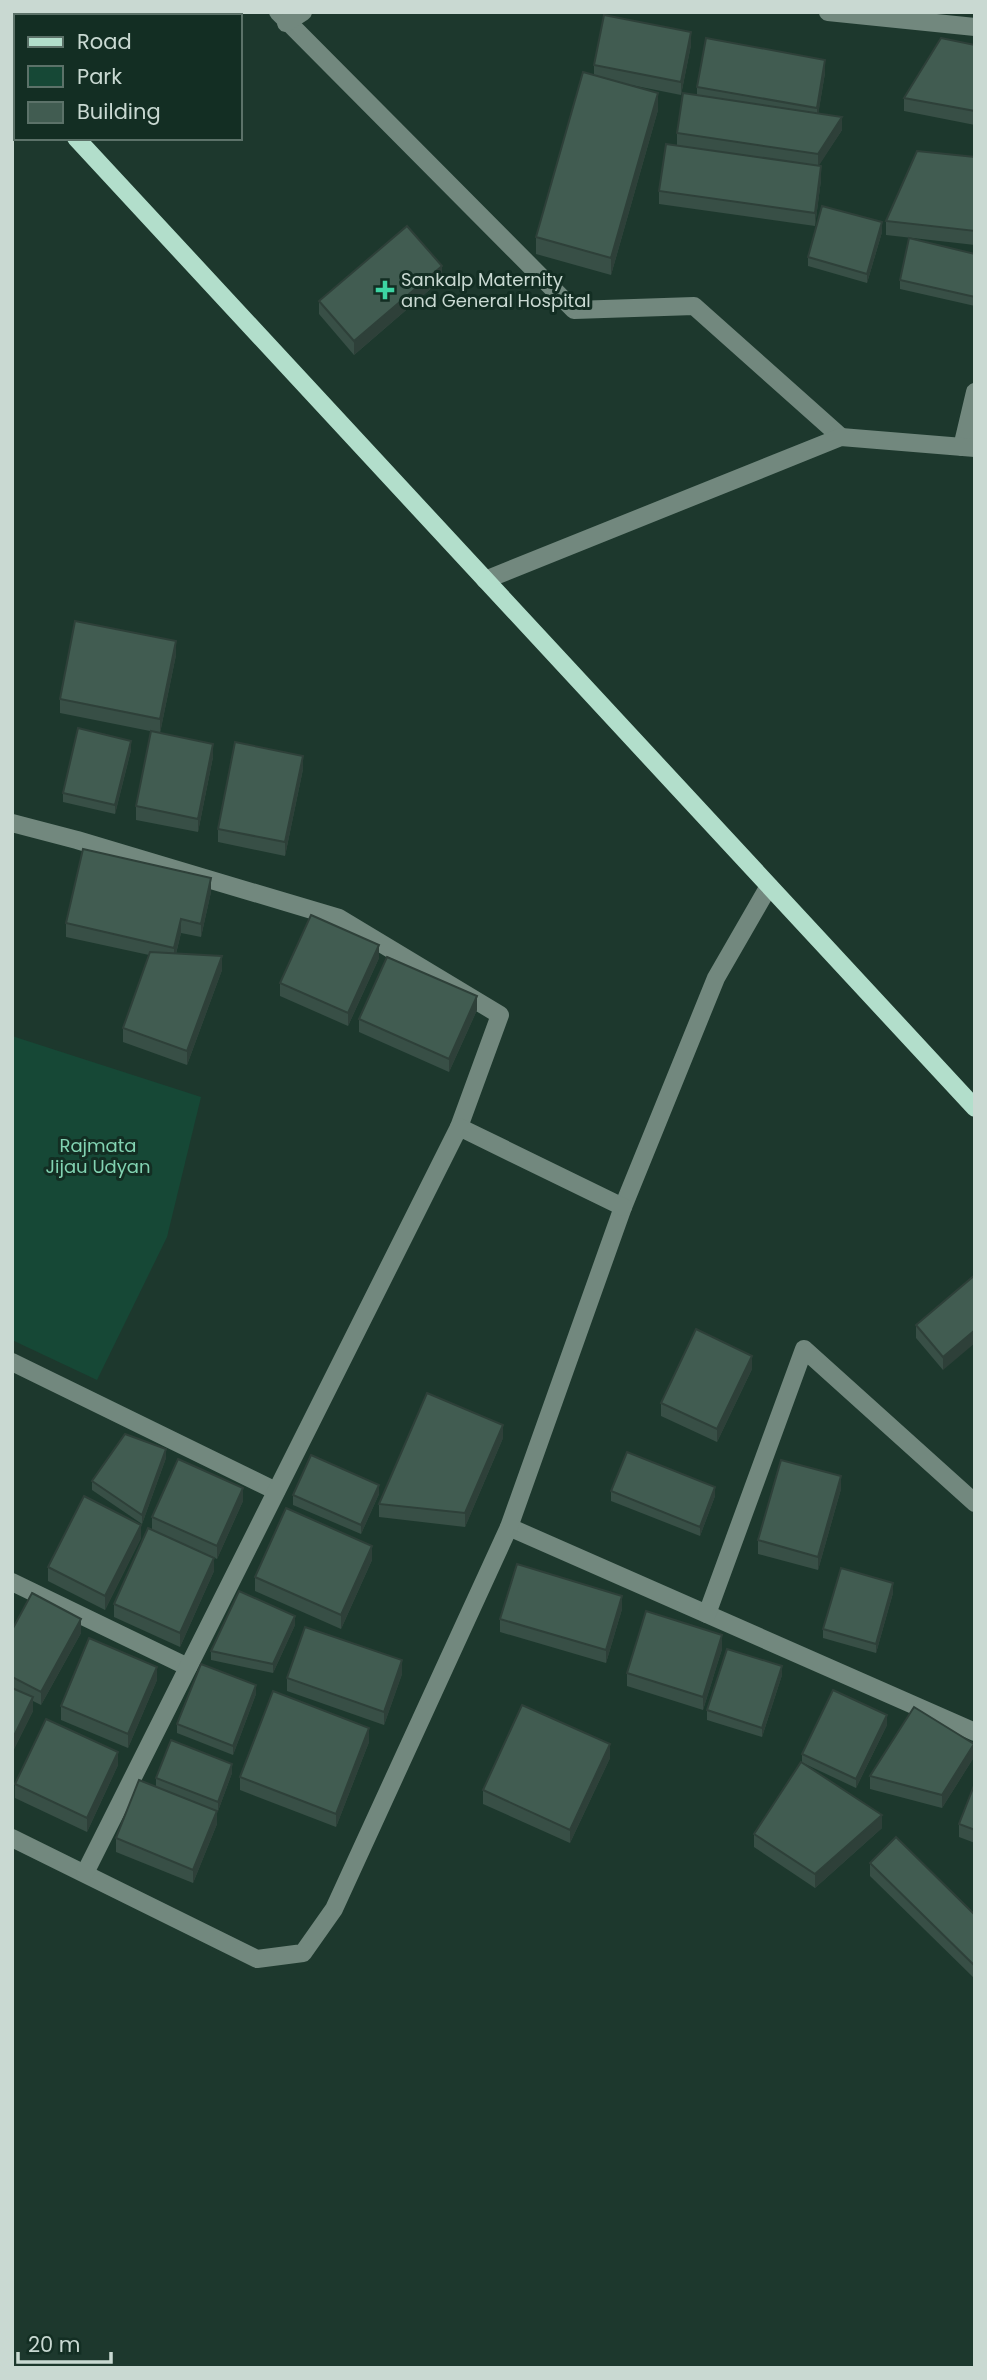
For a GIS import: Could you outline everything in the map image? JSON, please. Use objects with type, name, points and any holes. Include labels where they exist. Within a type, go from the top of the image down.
[{"type":"main road","points":[[78,140],[975,1108]]},
{"type":"street","points":[[285,16],[303,12]]},
{"type":"street","points":[[828,12],[975,27]]},
{"type":"street","points":[[285,16],[574,310],[694,306],[841,437]]},
{"type":"street","points":[[485,580],[841,437],[968,447],[975,392]]},
{"type":"street","points":[[12,823],[340,918],[500,1015],[459,1128],[85,1873]]},
{"type":"street","points":[[12,1839],[257,1959],[303,1953],[334,1909],[509,1527],[623,1207],[716,978],[769,886]]},
{"type":"street","points":[[459,1128],[623,1207]]},
{"type":"street","points":[[707,1614],[804,1349],[975,1503]]},
{"type":"street","points":[[12,1362],[276,1491]]},
{"type":"street","points":[[509,1527],[975,1732]]},
{"type":"street","points":[[12,1582],[188,1667]]},
{"type":"green space","name":"Rajmata Jijau Udyan","points":[[12,1036],[201,1097],[167,1237],[97,1380],[12,1340]]},
{"type":"building","points":[[604,15],[691,32],[681,82],[594,65]]},
{"type":"building","points":[[706,38],[825,60],[817,108],[697,87]]},
{"type":"building","points":[[941,38],[975,45],[975,111],[904,98]]},
{"type":"building","points":[[583,72],[658,93],[611,258],[536,237]]},
{"type":"building","points":[[683,93],[842,117],[818,154],[677,133]]},
{"type":"building","points":[[666,144],[821,166],[815,213],[659,191]]},
{"type":"building","points":[[917,151],[975,157],[975,231],[886,221]]},
{"type":"building","points":[[822,206],[882,222],[867,274],[808,257]]},
{"type":"building","points":[[407,226],[442,266],[354,341],[319,301]]},
{"type":"building","points":[[909,238],[975,254],[975,297],[900,280]]},
{"type":"building","points":[[75,621],[176,641],[160,719],[60,699]]},
{"type":"building","points":[[78,728],[131,741],[115,805],[63,793]]},
{"type":"building","points":[[151,731],[213,744],[198,819],[136,806]]},
{"type":"building","points":[[235,742],[303,756],[285,842],[218,829]]},
{"type":"building","points":[[83,849],[211,878],[201,924],[181,919],[174,948],[66,923]]},
{"type":"building","points":[[311,915],[379,945],[348,1013],[280,983]]},
{"type":"building","points":[[150,952],[222,956],[187,1051],[123,1028]]},
{"type":"building","points":[[387,957],[477,996],[449,1059],[359,1019]]},
{"type":"building","points":[[975,1275],[975,1330],[943,1357],[916,1325]]},
{"type":"building","points":[[696,1329],[752,1356],[717,1429],[661,1403]]},
{"type":"building","points":[[427,1393],[503,1425],[465,1513],[379,1504]]},
{"type":"building","points":[[125,1434],[166,1449],[142,1515],[92,1481]]},
{"type":"building","points":[[627,1452],[715,1487],[700,1527],[611,1491]]},
{"type":"building","points":[[311,1455],[379,1485],[361,1525],[293,1495]]},
{"type":"building","points":[[178,1459],[243,1488],[217,1546],[152,1517]]},
{"type":"building","points":[[781,1460],[841,1476],[818,1557],[758,1540]]},
{"type":"building","points":[[84,1496],[141,1525],[105,1596],[48,1567]]},
{"type":"building","points":[[286,1508],[372,1546],[341,1615],[255,1577]]},
{"type":"building","points":[[148,1528],[214,1558],[180,1633],[114,1604]]},
{"type":"building","points":[[517,1564],[622,1596],[606,1650],[500,1619]]},
{"type":"building","points":[[841,1568],[893,1583],[876,1644],[823,1629]]},
{"type":"building","points":[[239,1591],[295,1616],[273,1664],[211,1651]]},
{"type":"building","points":[[32,1593],[81,1619],[41,1692],[12,1677],[12,1630]]},
{"type":"building","points":[[646,1611],[722,1635],[703,1697],[627,1673]]},
{"type":"building","points":[[305,1627],[402,1660],[384,1712],[287,1678]]},
{"type":"building","points":[[89,1638],[157,1667],[128,1734],[61,1706]]},
{"type":"building","points":[[727,1649],[782,1666],[762,1728],[707,1710]]},
{"type":"building","points":[[201,1664],[256,1685],[233,1746],[177,1724]]},
{"type":"building","points":[[12,1688],[33,1697],[12,1740]]},
{"type":"building","points":[[833,1690],[887,1715],[856,1779],[802,1754]]},
{"type":"building","points":[[273,1691],[369,1728],[336,1814],[240,1777]]},
{"type":"building","points":[[522,1705],[610,1744],[570,1830],[483,1790]]},
{"type":"building","points":[[914,1707],[974,1744],[942,1795],[870,1776]]},
{"type":"building","points":[[46,1719],[118,1752],[87,1818],[15,1784]]},
{"type":"building","points":[[171,1740],[232,1764],[218,1802],[156,1778]]},
{"type":"building","points":[[801,1762],[882,1815],[815,1874],[754,1834]]},
{"type":"building","points":[[139,1780],[217,1811],[193,1870],[116,1838]]},
{"type":"building","points":[[975,1783],[975,1830],[959,1824]]},
{"type":"building","points":[[896,1837],[975,1915],[975,1966],[870,1863]]},
{"type":"place","name":"Sankalp Maternity and General Hospital","points":[[385,290]]}]
